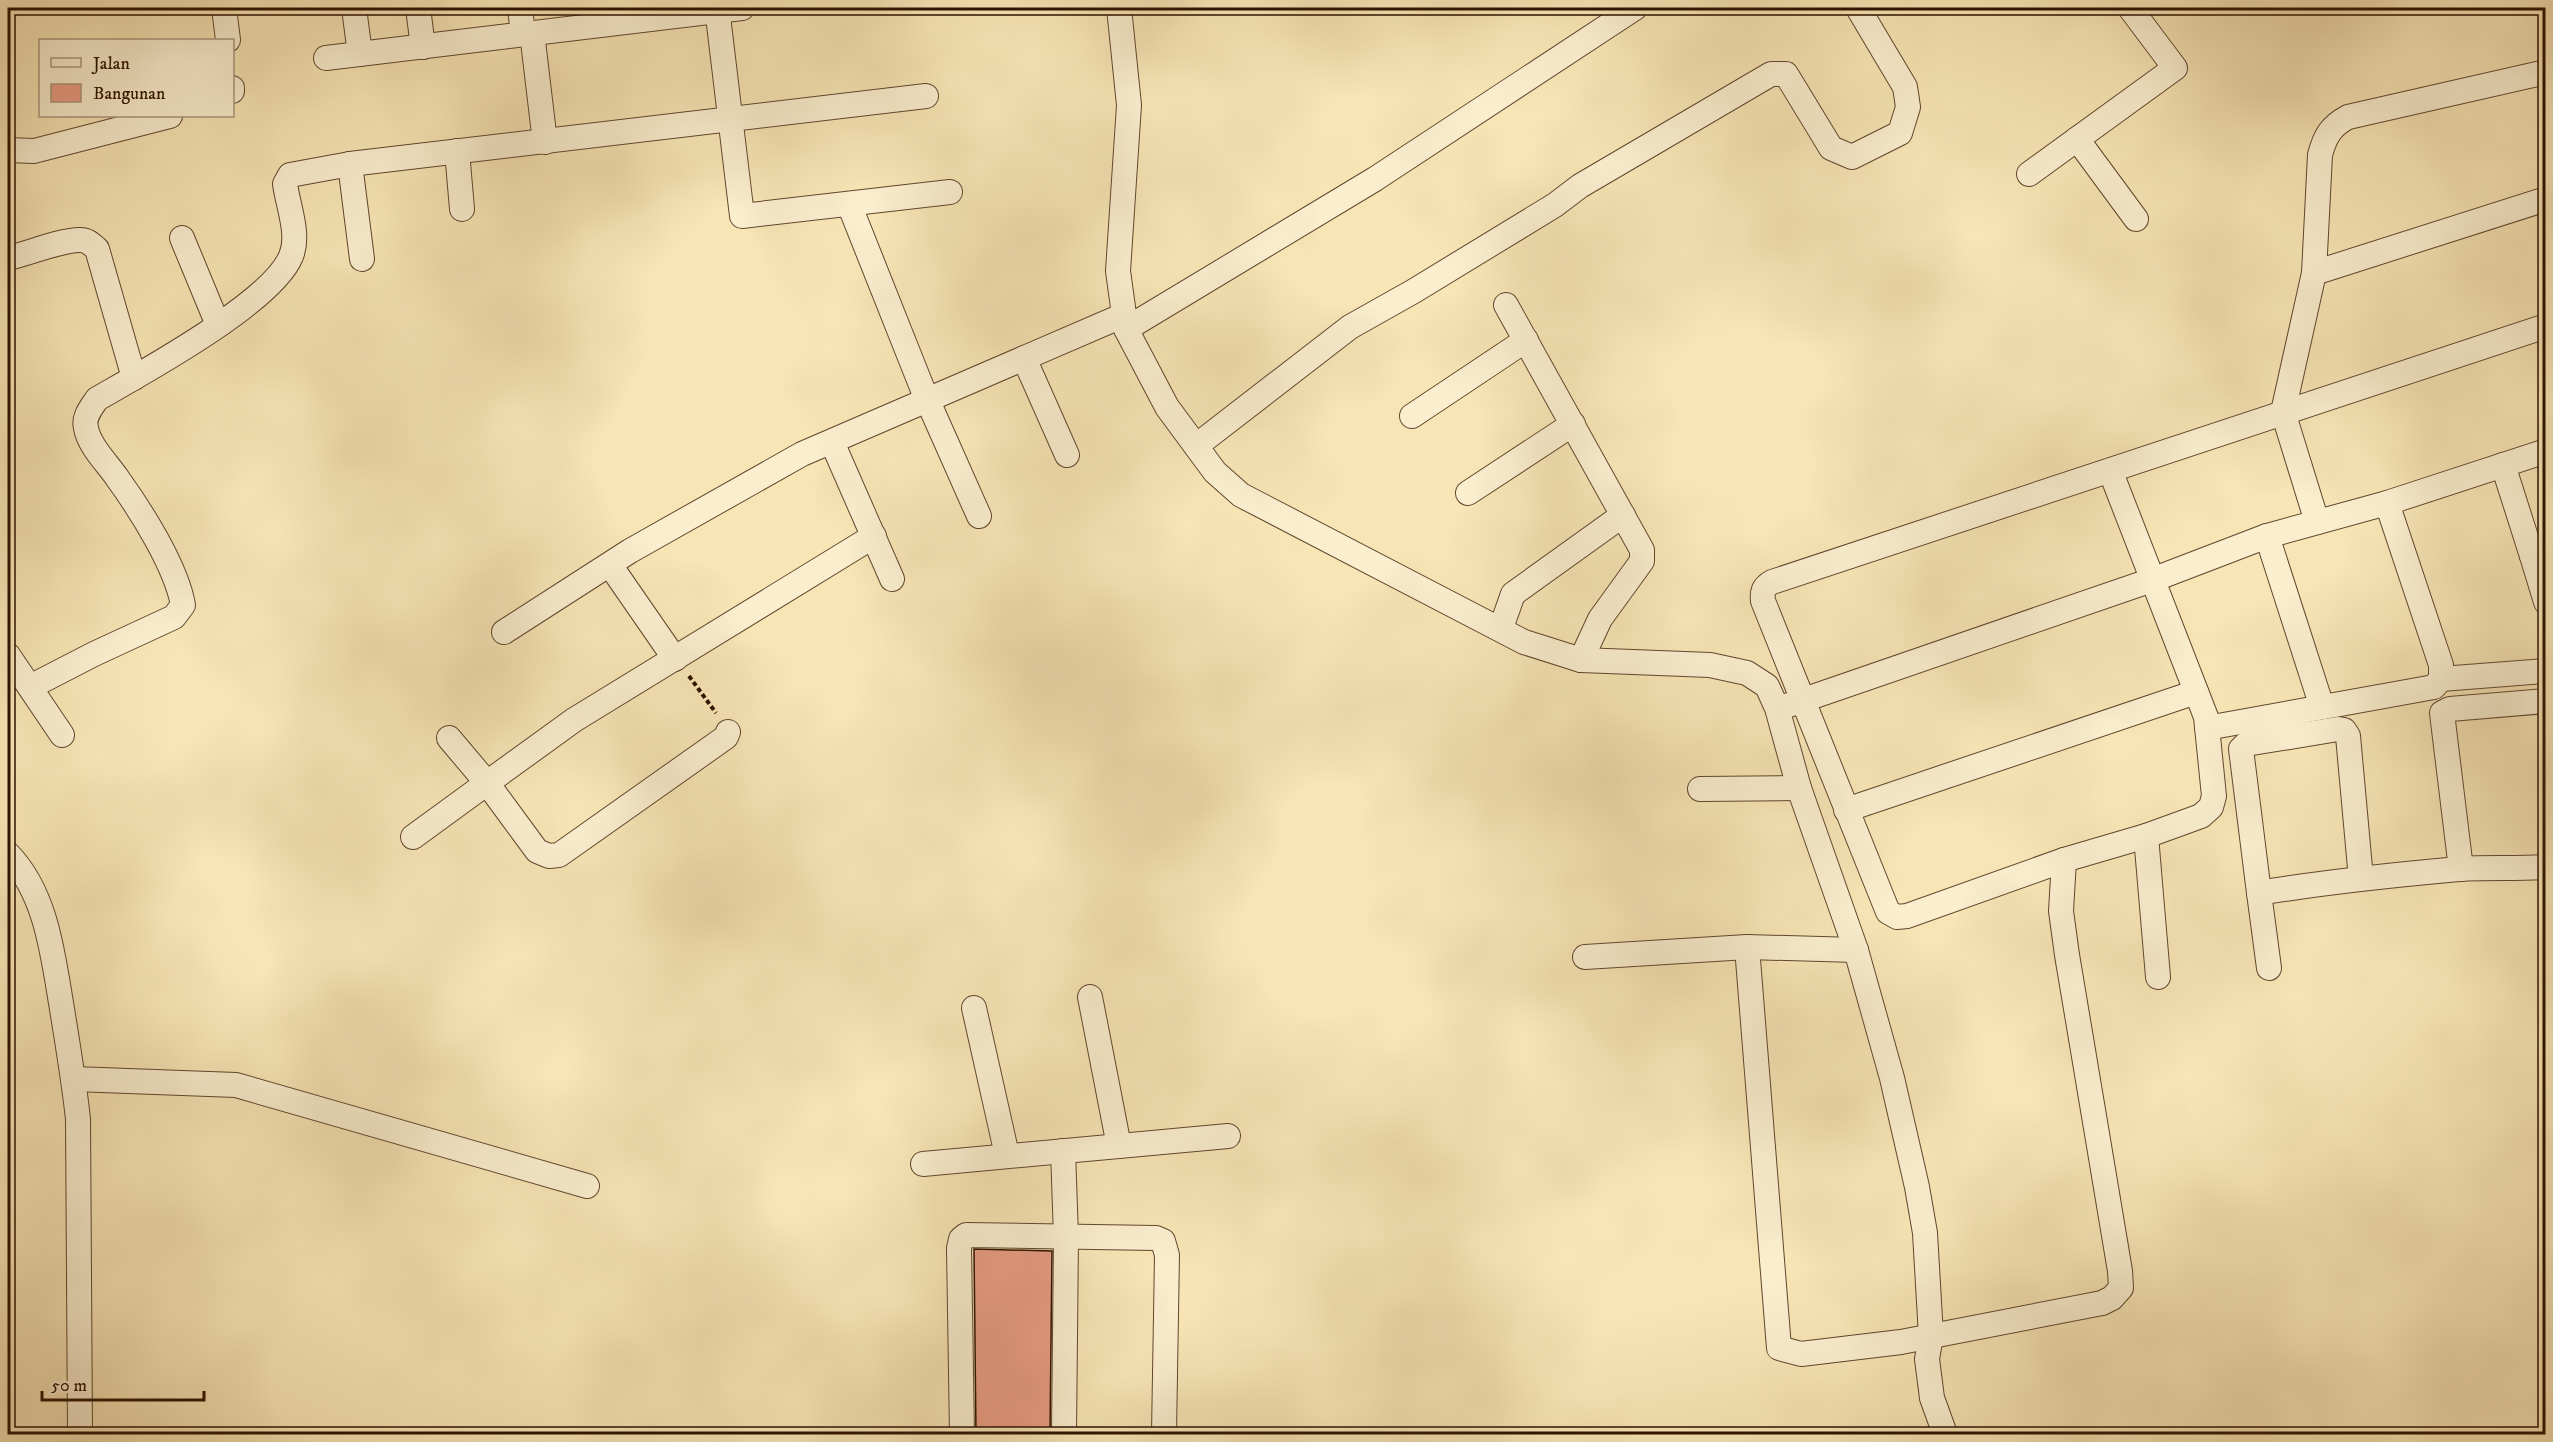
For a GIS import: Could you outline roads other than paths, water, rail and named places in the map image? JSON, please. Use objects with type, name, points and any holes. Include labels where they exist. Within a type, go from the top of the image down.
[{"type":"street","points":[[224,8],[228,39]]},
{"type":"street","points":[[354,8],[360,54]]},
{"type":"street","points":[[418,8],[423,46]]},
{"type":"street","points":[[520,8],[528,34],[545,142]]},
{"type":"street","points":[[326,58],[528,34],[629,15],[742,8]]},
{"type":"street","points":[[1119,8],[1129,105],[1118,271],[1125,322],[1167,407],[1215,472],[1241,495],[1547,651],[1581,660],[1710,664],[1747,673],[1767,686],[1777,708],[1799,788],[1856,950],[1892,1078],[1917,1186],[1925,1233],[1930,1336],[1928,1374],[1932,1398],[1945,1434]]},
{"type":"street","points":[[504,632],[630,551],[802,454],[1024,358],[1125,322],[1375,179],[1635,8]]},
{"type":"street","points":[[1196,446],[1350,327],[1555,205],[1580,186],[1771,74],[1786,75],[1831,148],[1852,158],[1899,133],[1908,107],[1905,87],[1858,8]]},
{"type":"street","points":[[2029,174],[2175,68],[2130,8]]},
{"type":"street","points":[[717,9],[742,216],[950,192]]},
{"type":"street","points":[[2317,522],[2283,412],[2314,273],[2320,155],[2324,137],[2336,123],[2349,117],[2546,72]]},
{"type":"street","points":[[30,687],[174,617],[183,605],[170,565],[120,482],[91,440],[85,428],[87,414],[97,399],[218,325],[273,283],[292,255],[293,231],[286,179],[296,173],[350,164],[926,96]]},
{"type":"street","points":[[8,150],[34,151],[166,117]]},
{"type":"street","points":[[2077,139],[2136,219]]},
{"type":"street","points":[[457,151],[462,209]]},
{"type":"street","points":[[350,164],[362,259]]},
{"type":"street","points":[[2314,273],[2546,199]]},
{"type":"street","points":[[849,204],[927,400],[979,516]]},
{"type":"street","points":[[182,238],[218,325]]},
{"type":"street","points":[[8,258],[81,240],[90,242],[97,249],[134,378]]},
{"type":"street","points":[[1506,305],[1642,550],[1642,561],[1600,619],[1581,660]]},
{"type":"street","points":[[2110,470],[2206,717],[2214,796],[2211,807],[2201,816],[2146,836],[2064,860],[1906,916],[1897,917],[1888,912],[1802,701],[1763,601],[1762,594],[1765,586],[1772,582],[2283,412],[2546,326]]},
{"type":"street","points":[[1412,416],[1526,340]]},
{"type":"street","points":[[1024,358],[1067,455]]},
{"type":"street","points":[[1468,493],[1573,424]]},
{"type":"street","points":[[831,442],[892,579]]},
{"type":"street","points":[[1777,708],[2152,580],[2267,536],[2387,503],[2546,451]]},
{"type":"street","points":[[2503,465],[2539,556],[2546,602]]},
{"type":"street","points":[[2207,728],[2434,687],[2441,679],[2441,665],[2387,503]]},
{"type":"street","points":[[1501,628],[1513,594],[1623,515]]},
{"type":"street","points":[[413,837],[574,720],[873,536]]},
{"type":"street","points":[[2267,536],[2322,707]]},
{"type":"street","points":[[610,565],[675,658]]},
{"type":"street","points":[[8,655],[62,735]]},
{"type":"street","points":[[2441,679],[2546,671]]},
{"type":"street","points":[[1846,810],[2196,692]]},
{"type":"street","points":[[2461,869],[2442,713],[2450,709],[2546,701]]},
{"type":"street","points":[[2269,968],[2241,749],[2246,744],[2338,729],[2344,730],[2348,736],[2361,879]]},
{"type":"street","points":[[449,738],[487,783],[537,851],[549,856],[560,855],[726,737],[728,732]]},
{"type":"street","points":[[1700,789],[1799,788]]},
{"type":"street","points":[[2146,836],[2158,977]]},
{"type":"street","points":[[8,854],[20,867],[37,900],[49,940],[74,1079],[78,1119],[80,1434]]},
{"type":"street","points":[[1747,947],[1779,1348],[1801,1354],[1930,1336],[2102,1303],[2112,1298],[2121,1288],[2120,1271],[2064,933],[2061,910],[2064,860]]},
{"type":"street","points":[[2259,893],[2361,879],[2461,869],[2546,867]]},
{"type":"street","points":[[1585,957],[1747,947],[1856,950]]},
{"type":"street","points":[[1090,997],[1119,1146]]},
{"type":"street","points":[[974,1008],[1007,1155]]},
{"type":"street","points":[[74,1079],[236,1085],[587,1186]]},
{"type":"street","points":[[923,1164],[1228,1136]]},
{"type":"street","points":[[1063,1151],[1066,1237],[1064,1434]]},
{"type":"street","points":[[962,1434],[961,1239],[966,1235],[1156,1238],[1163,1241],[1167,1248],[1164,1434]]}]
